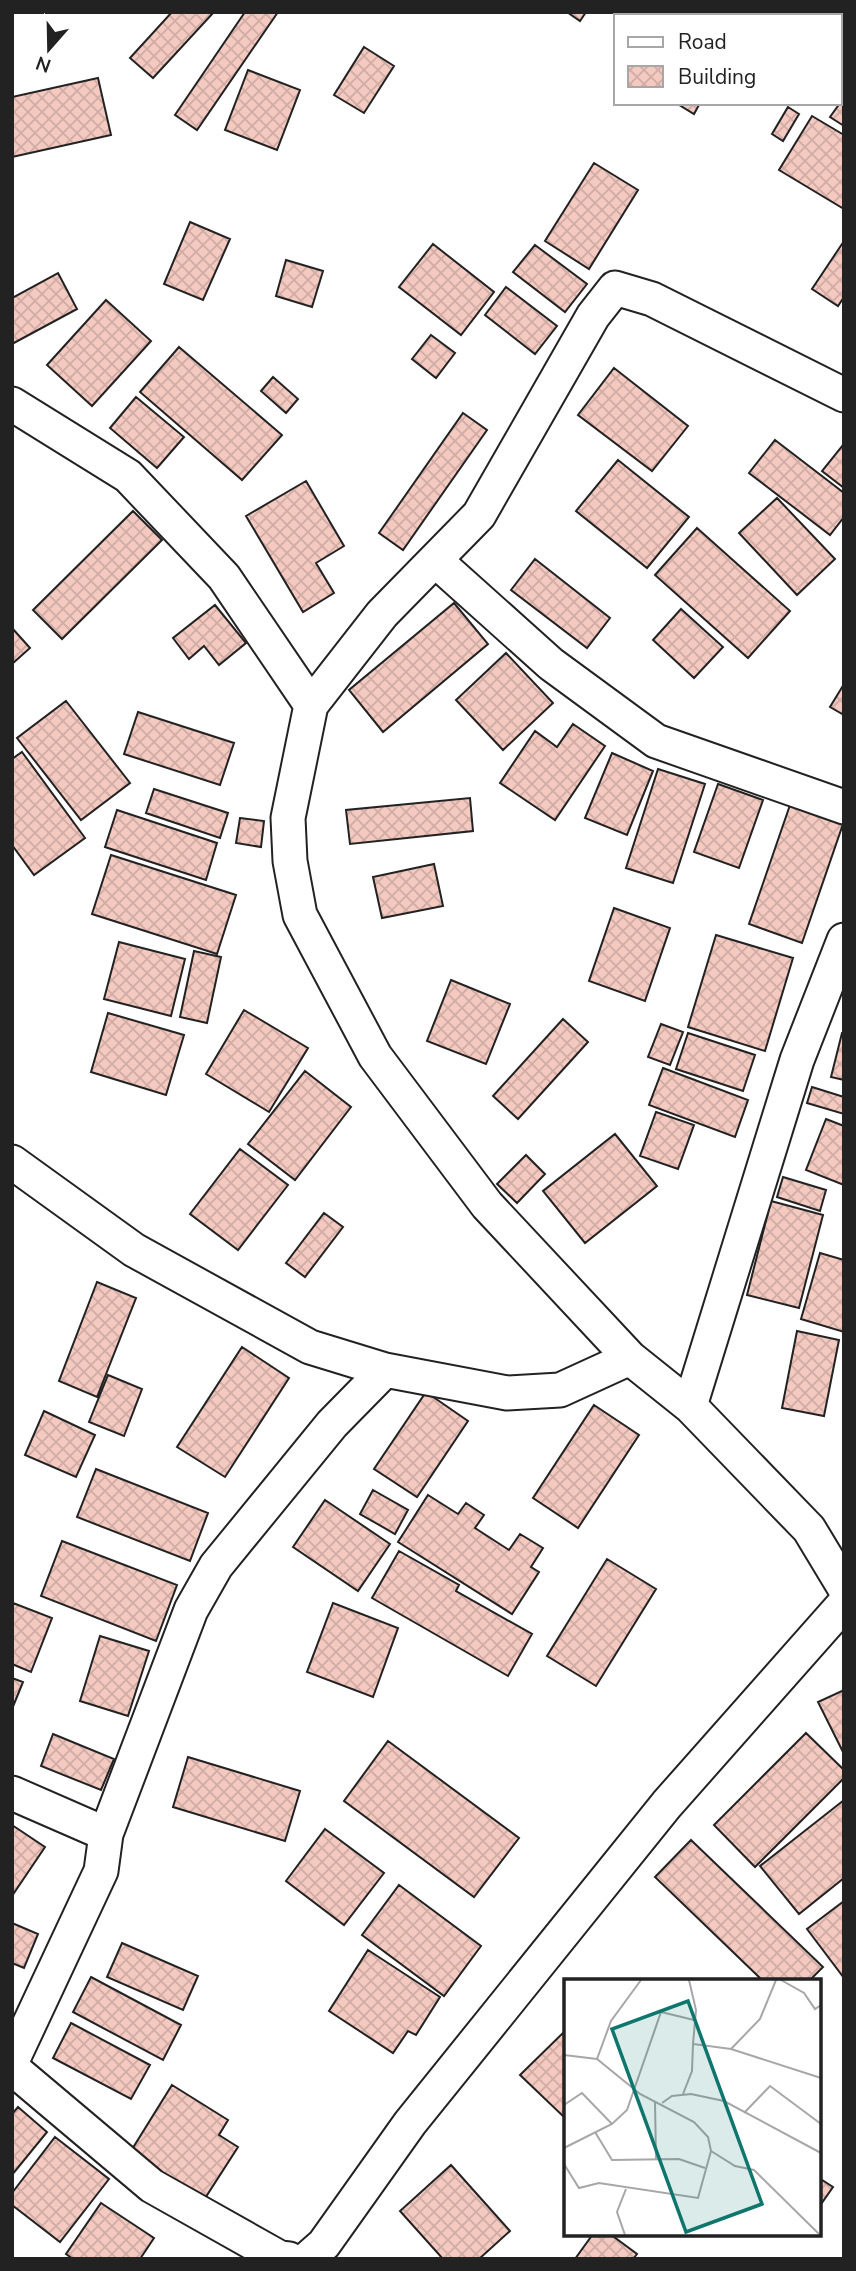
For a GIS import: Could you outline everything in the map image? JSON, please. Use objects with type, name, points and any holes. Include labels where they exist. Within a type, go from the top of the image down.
[{"type":"street","points":[[844,395],[652,299],[615,288],[593,316],[479,515],[382,614],[311,705],[288,818],[290,861],[300,915],[375,1056],[487,1205],[630,1358],[690,1406],[809,1529],[844,1587]]},
{"type":"street","points":[[12,404],[128,476],[224,578],[311,705]]},
{"type":"street","points":[[435,560],[551,664],[656,741],[844,807]]},
{"type":"street","points":[[690,1406],[797,1060],[844,940]]},
{"type":"street","points":[[12,1162],[134,1250],[310,1347],[385,1370],[507,1393],[560,1390],[630,1358]]},
{"type":"street","points":[[12,2061],[101,1871],[106,1834],[191,1610],[216,1566],[332,1424],[385,1370]]},
{"type":"street","points":[[307,2259],[324,2244],[410,2123],[667,1804],[844,1604]]},
{"type":"street","points":[[12,1793],[106,1834]]},
{"type":"street","points":[[12,2068],[152,2186],[280,2258],[289,2259]]},
{"type":"building","points":[[172,12],[214,12],[153,78],[130,58]]},
{"type":"building","points":[[245,12],[278,12],[197,130],[175,115]]},
{"type":"building","points":[[567,12],[586,12],[580,21]]},
{"type":"building","points":[[693,12],[758,12],[756,14],[692,14]]},
{"type":"building","points":[[364,47],[394,66],[364,113],[334,95]]},
{"type":"building","points":[[248,70],[300,90],[277,150],[225,130]]},
{"type":"building","points":[[98,78],[111,135],[12,157],[12,97]]},
{"type":"building","points":[[844,94],[844,126],[830,117],[839,105],[842,105]]},
{"type":"building","points":[[679,105],[699,105],[694,114]]},
{"type":"building","points":[[788,107],[799,114],[783,141],[772,134]]},
{"type":"building","points":[[812,116],[844,135],[844,209],[779,170]]},
{"type":"building","points":[[594,163],[638,190],[589,269],[545,241]]},
{"type":"building","points":[[190,222],[230,239],[203,300],[164,284]]},
{"type":"building","points":[[844,241],[844,297],[838,306],[812,289]]},
{"type":"building","points":[[433,244],[494,292],[461,335],[399,287]]},
{"type":"building","points":[[535,245],[587,284],[565,312],[513,272]]},
{"type":"building","points":[[286,260],[323,271],[312,307],[276,296]]},
{"type":"building","points":[[58,273],[77,309],[12,344],[12,298]]},
{"type":"building","points":[[506,287],[557,326],[535,354],[485,315]]},
{"type":"building","points":[[106,300],[151,341],[92,406],[47,365]]},
{"type":"building","points":[[431,335],[455,353],[436,378],[412,359]]},
{"type":"building","points":[[179,347],[282,435],[242,480],[140,392]]},
{"type":"building","points":[[614,368],[688,426],[652,471],[578,415]]},
{"type":"building","points":[[273,377],[298,399],[286,413],[261,391]]},
{"type":"building","points":[[136,397],[184,437],[157,468],[110,428]]},
{"type":"building","points":[[463,413],[487,430],[403,550],[379,533]]},
{"type":"building","points":[[775,440],[844,493],[844,517],[830,535],[749,473]]},
{"type":"building","points":[[844,445],[844,488],[822,471]]},
{"type":"building","points":[[618,460],[689,517],[647,568],[576,511]]},
{"type":"building","points":[[306,481],[344,546],[316,563],[334,593],[303,612],[246,516]]},
{"type":"building","points":[[777,498],[835,559],[797,595],[739,533]]},
{"type":"building","points":[[133,511],[162,540],[62,639],[33,610]]},
{"type":"building","points":[[697,528],[790,611],[748,658],[655,575]]},
{"type":"building","points":[[535,559],[610,618],[587,648],[511,590]]},
{"type":"building","points":[[454,603],[488,644],[383,732],[349,690]]},
{"type":"building","points":[[215,605],[246,643],[219,665],[204,646],[189,659],[173,638]]},
{"type":"building","points":[[681,609],[723,647],[694,678],[653,640]]},
{"type":"building","points":[[12,628],[30,648],[12,664]]},
{"type":"building","points":[[506,653],[553,703],[503,750],[456,700]]},
{"type":"building","points":[[844,684],[844,715],[830,707]]},
{"type":"building","points":[[66,701],[130,783],[81,820],[17,738]]},
{"type":"building","points":[[138,712],[234,743],[220,785],[124,754]]},
{"type":"building","points":[[573,724],[605,746],[555,820],[500,783],[535,731],[557,747]]},
{"type":"building","points":[[22,752],[85,838],[34,875],[12,845],[12,759]]},
{"type":"building","points":[[612,753],[653,771],[627,835],[585,818]]},
{"type":"building","points":[[658,769],[705,784],[673,883],[626,868]]},
{"type":"building","points":[[718,784],[763,800],[739,868],[694,852]]},
{"type":"building","points":[[154,789],[228,813],[220,838],[146,813]]},
{"type":"building","points":[[470,798],[473,831],[350,844],[346,810]]},
{"type":"building","points":[[790,805],[843,824],[802,943],[749,924]]},
{"type":"building","points":[[117,810],[217,843],[206,880],[105,847]]},
{"type":"building","points":[[240,818],[264,821],[261,847],[236,843]]},
{"type":"building","points":[[111,855],[236,895],[217,954],[92,914]]},
{"type":"building","points":[[434,864],[443,906],[382,918],[373,877]]},
{"type":"building","points":[[614,908],[670,928],[645,1001],[589,981]]},
{"type":"building","points":[[716,935],[793,958],[765,1051],[688,1027]]},
{"type":"building","points":[[119,942],[185,959],[171,1016],[104,999]]},
{"type":"building","points":[[194,951],[221,957],[207,1023],[180,1017]]},
{"type":"building","points":[[451,980],[510,1004],[486,1064],[427,1041]]},
{"type":"building","points":[[244,1010],[308,1048],[269,1112],[206,1074]]},
{"type":"building","points":[[108,1013],[184,1035],[166,1095],[91,1072]]},
{"type":"building","points":[[563,1019],[588,1042],[518,1119],[493,1096]]},
{"type":"building","points":[[661,1024],[683,1032],[670,1065],[648,1057]]},
{"type":"building","points":[[688,1033],[755,1055],[743,1091],[676,1069]]},
{"type":"building","points":[[844,1033],[844,1080],[831,1077]]},
{"type":"building","points":[[663,1068],[748,1100],[735,1137],[649,1105]]},
{"type":"building","points":[[305,1071],[351,1107],[295,1180],[248,1144]]},
{"type":"building","points":[[812,1087],[844,1097],[844,1114],[807,1103]]},
{"type":"building","points":[[656,1112],[694,1125],[678,1169],[640,1156]]},
{"type":"building","points":[[826,1119],[844,1126],[844,1185],[806,1170]]},
{"type":"building","points":[[615,1134],[657,1186],[585,1243],[543,1191]]},
{"type":"building","points":[[240,1149],[288,1185],[238,1250],[190,1214]]},
{"type":"building","points":[[526,1155],[545,1174],[517,1203],[497,1184]]},
{"type":"building","points":[[783,1177],[826,1190],[820,1211],[777,1197]]},
{"type":"building","points":[[771,1201],[823,1215],[799,1308],[747,1295]]},
{"type":"building","points":[[324,1213],[343,1227],[305,1277],[286,1263]]},
{"type":"building","points":[[820,1253],[844,1260],[844,1332],[801,1319]]},
{"type":"building","points":[[97,1282],[136,1298],[97,1397],[59,1381]]},
{"type":"building","points":[[797,1331],[839,1340],[824,1416],[782,1408]]},
{"type":"building","points":[[242,1347],[289,1378],[225,1477],[177,1447]]},
{"type":"building","points":[[108,1375],[142,1389],[124,1436],[89,1422]]},
{"type":"building","points":[[426,1392],[468,1421],[417,1497],[374,1469]]},
{"type":"building","points":[[594,1405],[639,1435],[578,1528],[533,1498]]},
{"type":"building","points":[[44,1411],[95,1435],[76,1477],[25,1455]]},
{"type":"building","points":[[96,1469],[208,1513],[190,1561],[77,1517]]},
{"type":"building","points":[[373,1490],[408,1510],[395,1534],[360,1514]]},
{"type":"building","points":[[428,1495],[458,1514],[466,1503],[484,1515],[475,1528],[509,1550],[520,1534],[543,1548],[531,1567],[539,1572],[512,1614],[398,1542]]},
{"type":"building","points":[[325,1500],[390,1544],[358,1591],[293,1547]]},
{"type":"building","points":[[62,1541],[177,1585],[156,1641],[41,1596]]},
{"type":"building","points":[[399,1551],[459,1585],[456,1591],[532,1634],[508,1676],[372,1598]]},
{"type":"building","points":[[607,1559],[656,1589],[596,1686],[547,1656]]},
{"type":"building","points":[[13,1603],[52,1618],[31,1672],[12,1664]]},
{"type":"building","points":[[333,1603],[398,1628],[373,1697],[307,1672]]},
{"type":"building","points":[[100,1636],[149,1651],[128,1716],[80,1701]]},
{"type":"building","points":[[12,1678],[23,1682],[12,1709]]},
{"type":"building","points":[[844,1690],[844,1754],[818,1702]]},
{"type":"building","points":[[806,1733],[844,1770],[844,1778],[755,1867],[714,1825]]},
{"type":"building","points":[[53,1734],[114,1759],[101,1790],[41,1766]]},
{"type":"building","points":[[388,1741],[519,1838],[474,1897],[344,1801]]},
{"type":"building","points":[[188,1757],[300,1791],[285,1841],[173,1807]]},
{"type":"building","points":[[844,1800],[844,1878],[799,1914],[760,1866]]},
{"type":"building","points":[[12,1825],[45,1847],[12,1896]]},
{"type":"building","points":[[325,1829],[384,1873],[344,1925],[286,1881]]},
{"type":"building","points":[[691,1840],[823,1967],[811,1979],[761,1979],[655,1877]]},
{"type":"building","points":[[399,1885],[481,1946],[444,1996],[362,1935]]},
{"type":"building","points":[[844,1901],[844,1978],[807,1929]]},
{"type":"building","points":[[12,1923],[38,1934],[24,1968],[12,1963]]},
{"type":"building","points":[[122,1943],[198,1976],[183,2010],[107,1977]]},
{"type":"building","points":[[368,1950],[440,1997],[416,2035],[408,2031],[393,2053],[329,2011]]},
{"type":"building","points":[[91,1977],[181,2025],[163,2060],[73,2012]]},
{"type":"building","points":[[71,2023],[150,2065],[131,2099],[53,2058]]},
{"type":"building","points":[[564,2032],[564,2117],[520,2075]]},
{"type":"building","points":[[172,2085],[228,2120],[219,2135],[238,2147],[200,2206],[126,2159]]},
{"type":"building","points":[[18,2107],[47,2132],[12,2175],[12,2114]]},
{"type":"building","points":[[55,2137],[109,2179],[60,2242],[12,2205],[12,2193]]},
{"type":"building","points":[[451,2165],[510,2231],[479,2259],[443,2259],[400,2211]]},
{"type":"building","points":[[821,2179],[833,2187],[821,2204]]},
{"type":"building","points":[[101,2203],[154,2238],[140,2259],[73,2259],[66,2254]]},
{"type":"building","points":[[592,2236],[613,2236],[637,2254],[633,2259],[575,2259]]}]
